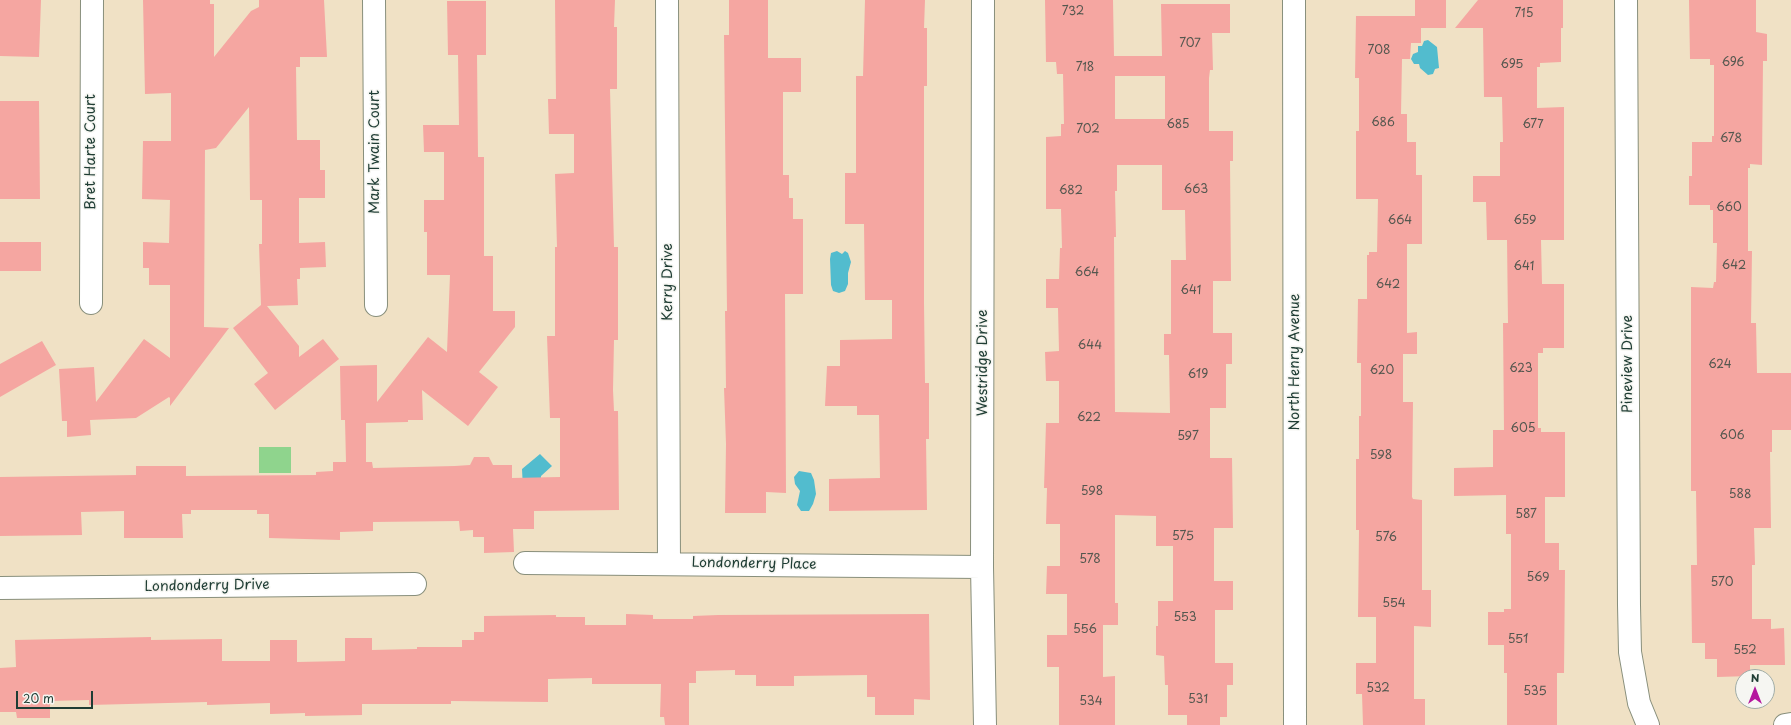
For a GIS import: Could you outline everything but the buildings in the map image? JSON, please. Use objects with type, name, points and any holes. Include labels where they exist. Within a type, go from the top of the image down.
[{"type":"street","name":"Bret Harte Court","points":[[91,303],[92,0]]},
{"type":"street","name":"Mark Twain Court","points":[[374,0],[376,305]]},
{"type":"street","name":"Kerry Drive","points":[[667,0],[669,563]]},
{"type":"street","name":"Westridge Drive","points":[[983,0],[982,567],[985,725]]},
{"type":"street","name":"North Henry Avenue","points":[[1294,0],[1295,725]]},
{"type":"street","name":"Pineview Drive","points":[[1626,0],[1630,652],[1639,703],[1648,725]]},
{"type":"street","name":"Londonderry Place","points":[[525,563],[669,563],[982,567]]},
{"type":"street","name":"Londonderry Drive","points":[[0,588],[415,584]]},
{"type":"street","points":[[1785,725],[1791,724]]},
{"type":"green space","points":[[259,447],[291,447],[291,473],[259,473]]},
{"type":"water","points":[[1428,40],[1437,47],[1439,68],[1435,69],[1433,74],[1428,75],[1420,68],[1419,64],[1414,64],[1411,59],[1413,54],[1418,52],[1418,46],[1422,46],[1424,41]]},
{"type":"water","points":[[837,251],[842,254],[845,251],[848,253],[851,262],[848,273],[848,284],[845,291],[839,293],[833,291],[831,285],[831,253]]},
{"type":"water","points":[[540,454],[552,466],[541,476],[540,493],[523,489],[522,469]]},
{"type":"water","points":[[799,471],[811,473],[814,480],[816,494],[809,511],[801,511],[797,505],[800,491],[795,484],[794,477]]}]
